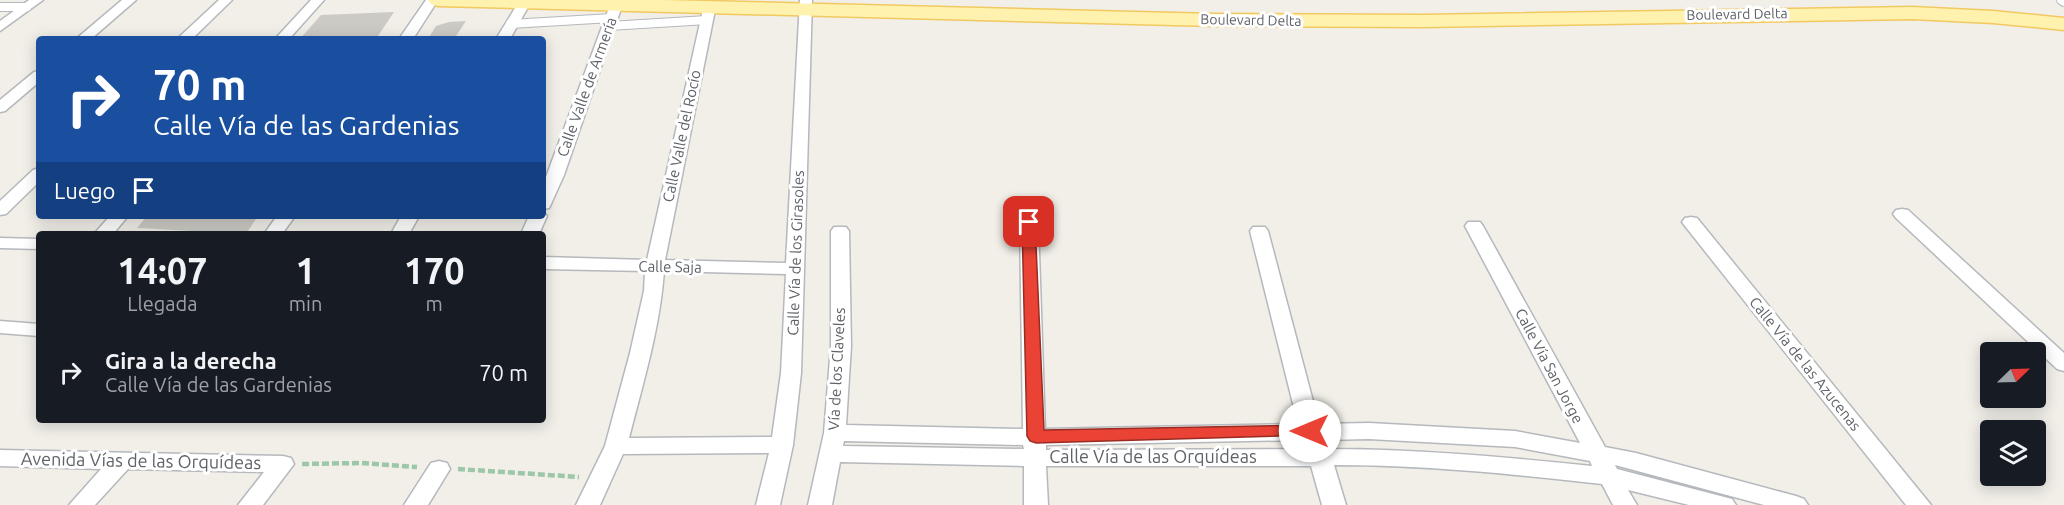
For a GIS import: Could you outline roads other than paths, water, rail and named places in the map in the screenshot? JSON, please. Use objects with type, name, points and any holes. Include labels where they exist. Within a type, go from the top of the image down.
[{"type":"main road","name":"Boulevard Delta","points":[[438,0],[526,1],[613,16],[708,13],[805,4],[1226,20],[1424,21],[1531,9],[1623,17],[1912,13],[1993,17],[2064,24]]},
{"type":"main road","points":[[1587,0],[1580,4],[1582,8],[1623,17]]},
{"type":"main road","points":[[2004,0],[2063,3]]},
{"type":"street","points":[[87,36],[130,0]]},
{"type":"street","points":[[187,36],[226,0]]},
{"type":"street","points":[[285,36],[318,0]]},
{"type":"street","points":[[408,36],[432,0]]},
{"type":"street","points":[[504,36],[526,1]]},
{"type":"street","points":[[0,27],[32,4]]},
{"type":"street","name":"Calle Vía de los Girasoles","points":[[768,505],[782,445],[791,373],[805,4]]},
{"type":"street","name":"Calle Valle del Rocío","points":[[588,505],[616,446],[640,353],[653,291],[655,267],[708,13]]},
{"type":"street","name":"Calle Valle de Armería","points":[[546,197],[613,16]]},
{"type":"street","points":[[0,108],[36,78]]},
{"type":"street","points":[[0,210],[36,176]]},
{"type":"street","points":[[1902,214],[2064,364]]},
{"type":"street","points":[[106,231],[116,219]]},
{"type":"street","points":[[1029,222],[1036,505]]},
{"type":"street","name":"Calle Vía de las Azucenas","points":[[1691,222],[1919,505]]},
{"type":"street","name":"Calle Vía San Jorge","points":[[1474,226],[1625,505]]},
{"type":"street","name":"Vía de los Claveles","points":[[820,505],[833,443],[840,346],[840,231]]},
{"type":"street","points":[[1258,231],[1310,431],[1334,505]]},
{"type":"street","points":[[0,243],[36,244]]},
{"type":"street","name":"Calle Saja","points":[[546,263],[796,268]]},
{"type":"street","points":[[0,327],[36,330]]},
{"type":"street","name":"Calle Vía de las Orquídeas","points":[[1035,447],[1310,431],[1515,439],[1594,451],[1704,478],[1796,505]]},
{"type":"street","name":"Calle Vía de las Orquídeas","points":[[833,443],[1397,457],[1475,462],[1610,476],[1724,505]]},
{"type":"street","points":[[616,446],[782,445]]},
{"type":"street","name":"Avenida Vías de las Orquídeas","points":[[0,458],[283,464],[250,505]]},
{"type":"street","points":[[81,505],[124,459]]},
{"type":"street","points":[[416,505],[439,469]]},
{"type":"lane","points":[[0,7],[32,4]]},
{"type":"lane","points":[[510,24],[613,16]]}]
